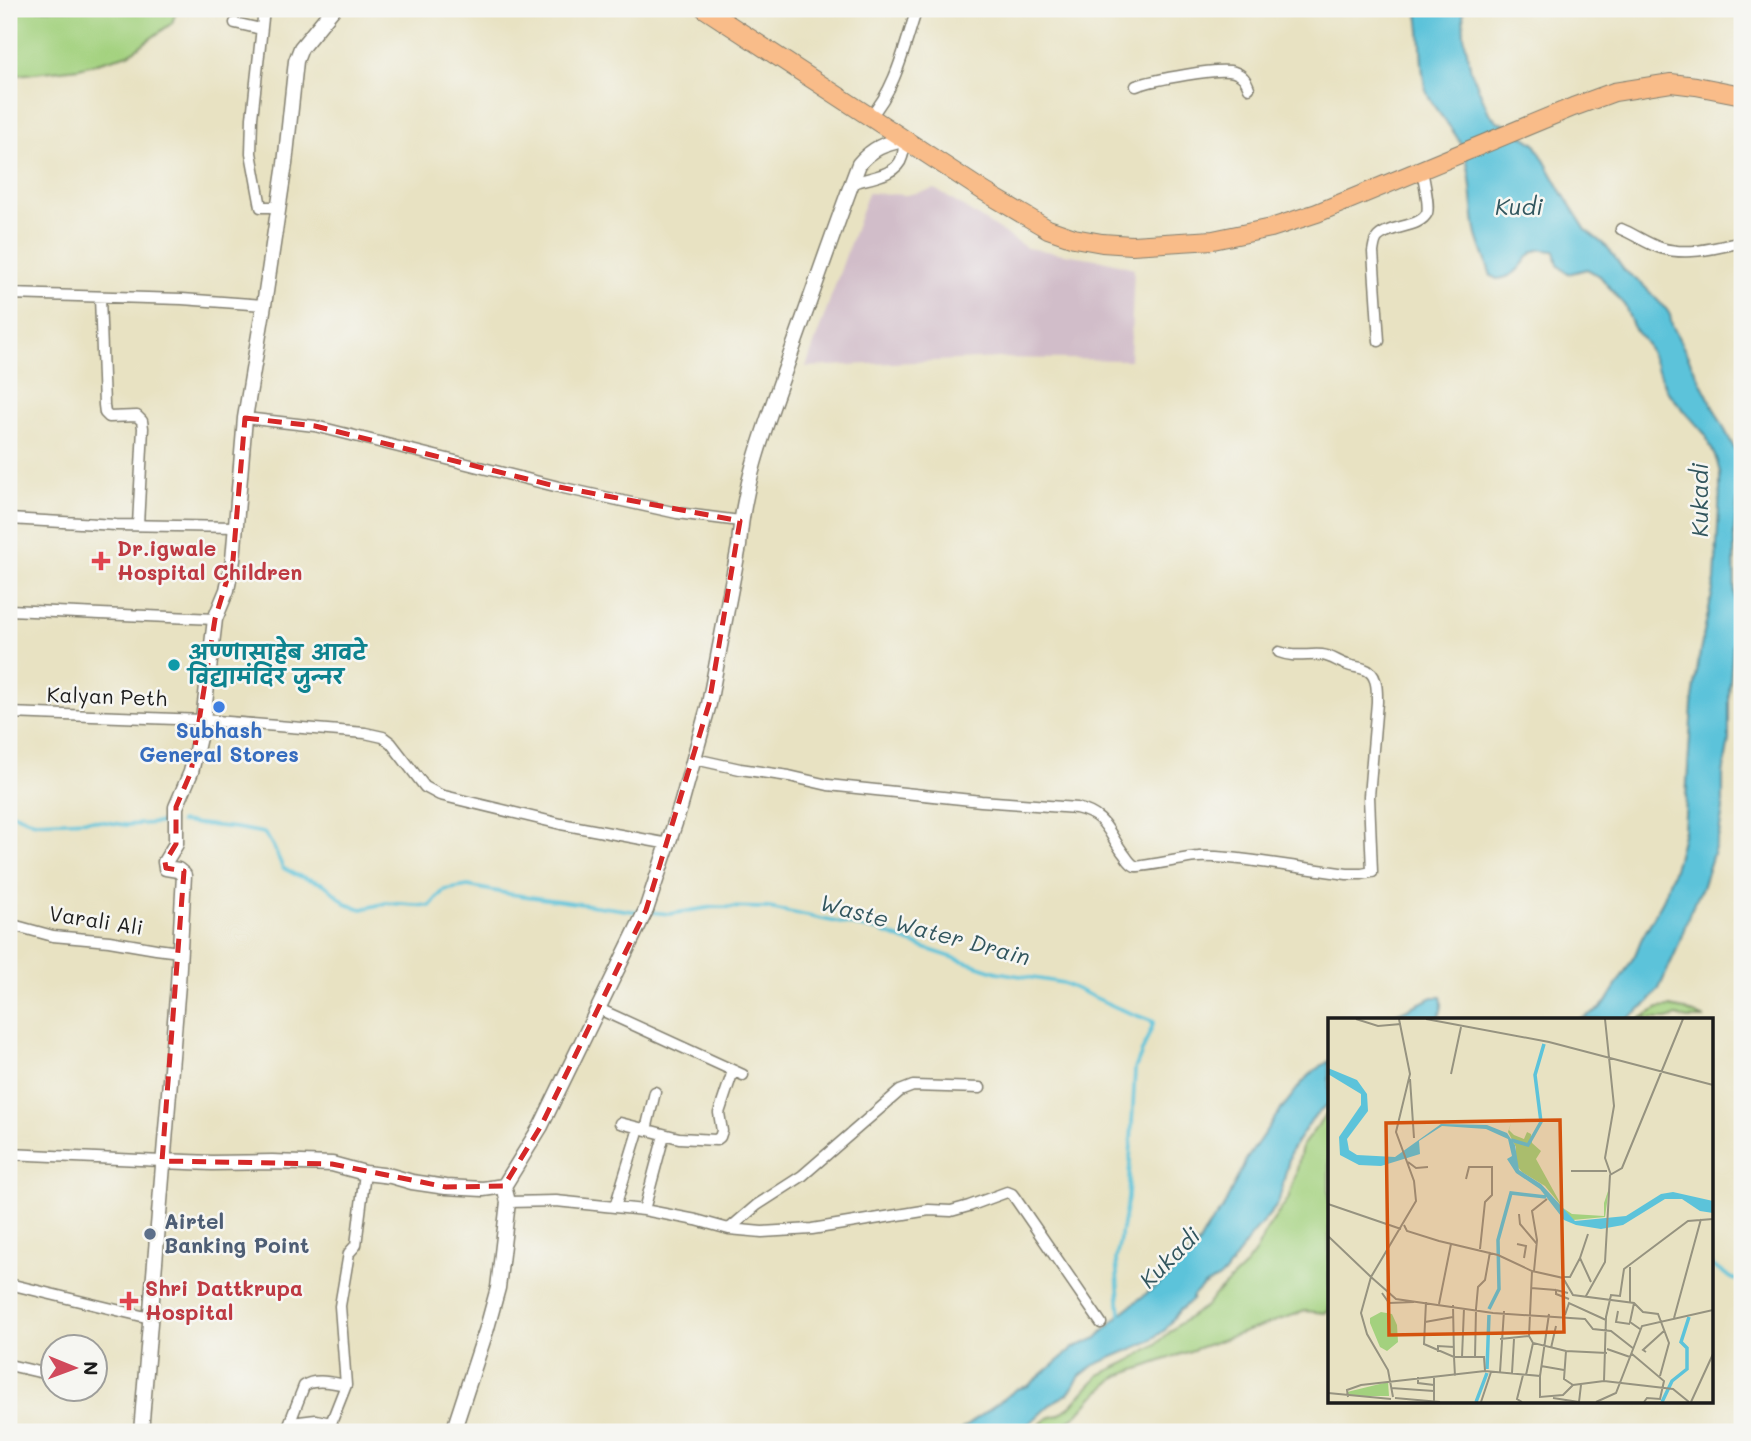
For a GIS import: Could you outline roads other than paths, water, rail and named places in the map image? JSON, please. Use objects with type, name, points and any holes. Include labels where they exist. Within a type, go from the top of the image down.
[{"type":"main road","points":[[705,9],[985,192],[1048,229],[1074,239],[1102,243],[1132,245],[1213,240],[1270,228],[1317,213],[1614,92],[1671,83],[1742,95]]},
{"type":"street","points":[[264,9],[252,118],[251,153],[261,207],[278,207]]},
{"type":"street","points":[[141,1432],[177,998],[184,875],[178,870],[166,867],[165,862],[176,844],[176,807],[191,772],[203,720],[215,619],[227,590],[237,527],[245,418],[285,164],[296,61],[301,48],[333,9]]},
{"type":"street","points":[[870,117],[889,91],[917,9]]},
{"type":"street","points":[[235,23],[261,29]]},
{"type":"street","points":[[1136,86],[1147,82],[1226,71],[1240,75],[1249,88]]},
{"type":"street","points":[[453,1432],[498,1288],[508,1202],[504,1186],[541,1126],[599,1009],[646,910],[669,844],[709,704],[738,546],[740,521],[766,424],[852,183],[859,164],[869,153],[884,144],[904,140],[898,166],[889,172],[852,183]]},
{"type":"street","points":[[1379,341],[1374,242],[1389,231],[1420,221],[1427,214],[1426,167]]},
{"type":"street","points":[[1621,229],[1660,248],[1676,250],[1708,250],[1742,242]]},
{"type":"street","points":[[9,294],[181,299],[264,305]]},
{"type":"street","points":[[100,297],[105,413],[109,416],[137,416],[142,421],[138,526]]},
{"type":"street","points":[[245,418],[315,426],[559,487],[677,513],[740,521]]},
{"type":"street","points":[[9,519],[138,526],[237,527]]},
{"type":"street","points":[[9,610],[215,619]]},
{"type":"street","points":[[695,759],[836,786],[1076,808],[1097,815],[1134,866],[1199,856],[1234,858],[1347,874],[1372,872],[1369,796],[1377,702],[1375,679],[1367,669],[1345,665],[1330,657],[1291,656],[1279,652]]},
{"type":"street","name":"Kalyan Peth","points":[[9,713],[203,720],[365,733],[383,737],[391,743],[425,787],[440,795],[561,824],[669,844]]},
{"type":"street","name":"Varali Ali","points":[[9,924],[53,936],[179,951]]},
{"type":"street","points":[[599,1009],[738,1073],[719,1113],[722,1131],[716,1140],[679,1138],[620,1123]]},
{"type":"street","points":[[729,1229],[757,1205],[802,1176],[900,1091],[914,1086],[980,1088]]},
{"type":"street","points":[[615,1207],[655,1092]]},
{"type":"street","points":[[644,1210],[664,1135]]},
{"type":"street","points":[[9,1154],[212,1163],[332,1164],[365,1173],[446,1187],[483,1189],[504,1186]]},
{"type":"street","points":[[289,1428],[316,1420],[330,1427],[346,1385],[340,1306],[349,1254],[356,1245],[365,1173]]},
{"type":"street","points":[[508,1202],[556,1200],[644,1210],[729,1229],[762,1232],[812,1229],[929,1210],[951,1211],[1007,1192],[1015,1198],[1101,1323]]},
{"type":"street","points":[[9,1284],[150,1318]]},
{"type":"street","points":[[9,1365],[38,1372]]},
{"type":"street","points":[[289,1428],[304,1387],[309,1383],[346,1385]]},
{"type":"water","name":"Kudi","points":[[1417,9],[1463,9],[1464,36],[1471,71],[1489,113],[1497,121],[1535,144],[1586,230],[1608,248],[1624,270],[1667,310],[1738,456],[1740,483],[1734,530],[1735,619],[1729,694],[1729,740],[1723,774],[1723,809],[1719,835],[1702,888],[1659,989],[1648,1003],[1628,1018],[1583,1018],[1606,1002],[1635,955],[1663,900],[1677,859],[1684,830],[1692,705],[1715,580],[1720,473],[1705,434],[1667,391],[1647,345],[1633,326],[1625,306],[1600,276],[1587,269],[1568,274],[1558,265],[1555,251],[1538,250],[1512,274],[1497,279],[1491,276],[1477,235],[1469,169],[1463,149],[1426,90],[1422,71]]},
{"type":"water","points":[[1433,997],[1442,999],[1438,1017],[1389,1018]]},
{"type":"water","points":[[1328,1062],[1328,1104],[1312,1119],[1291,1151],[1275,1208],[1226,1272],[1203,1286],[1165,1330],[1148,1342],[1094,1365],[1080,1376],[1068,1394],[1053,1402],[1030,1423],[1013,1432],[958,1432],[1017,1389],[1028,1386],[1073,1348],[1097,1338],[1120,1314],[1169,1276],[1195,1250],[1223,1208],[1246,1160],[1274,1119],[1315,1070]]},
{"type":"waterway","name":"Waste Water Drain","points":[[9,812],[35,822],[91,820],[126,825],[172,822]]},
{"type":"waterway","name":"Waste Water Drain","points":[[180,822],[264,833],[283,868],[324,884],[348,905],[362,909],[386,903],[430,906],[444,890],[468,886],[639,912]]},
{"type":"waterway","name":"Waste Water Drain","points":[[650,912],[670,914],[713,907],[769,908],[880,931],[997,972],[1063,983],[1154,1022],[1135,1069],[1128,1198],[1116,1259],[1120,1314]]},
{"type":"waterway","points":[[1712,1266],[1733,1279],[1742,1281]]},
{"type":"place","name":"Dr.igwale Hospital Children","points":[[101,561]]},
{"type":"place","name":"अण्णासाहेब आवटे विद्यामंदिर जुन्नर","points":[[174,665]]},
{"type":"place","name":"Subhash General Stores","points":[[219,707]]},
{"type":"place","name":"Airtel Banking Point","points":[[150,1234]]},
{"type":"place","name":"Shri Dattkrupa Hospital","points":[[129,1301]]},
{"type":"water label","name":"Kukadi","points":[[1700,500]]},
{"type":"water label","name":"Kukadi","points":[[1170,1258]]}]
